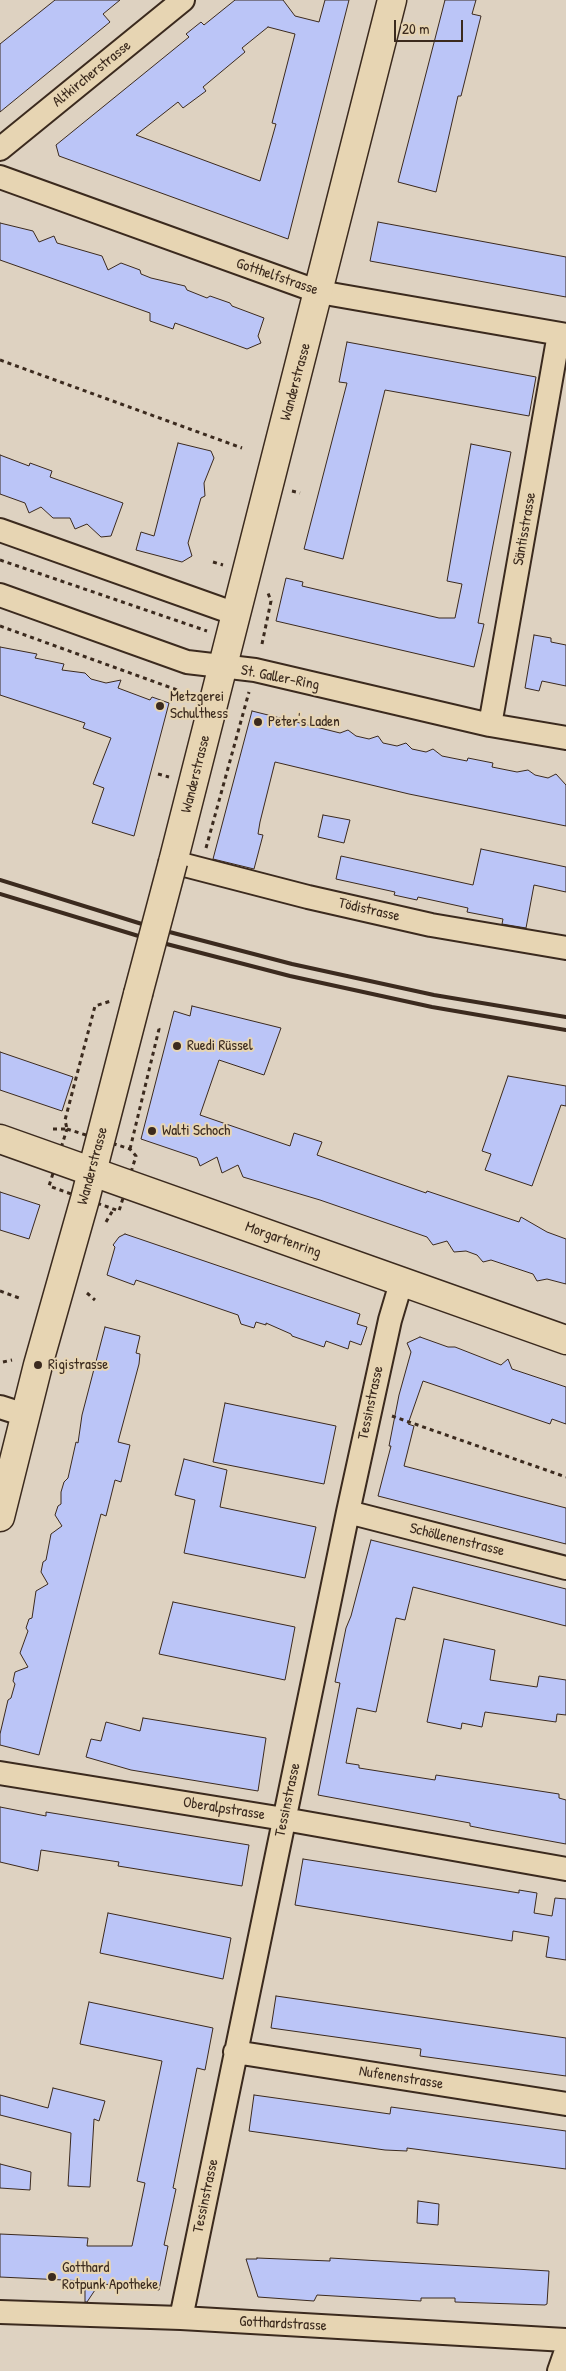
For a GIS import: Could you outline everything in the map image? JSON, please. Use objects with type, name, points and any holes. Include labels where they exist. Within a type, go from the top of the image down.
[{"type":"street","name":"Altkircherstrasse","points":[[0,148],[183,0]]},
{"type":"street","name":"Wanderstrasse","points":[[0,1517],[12,1411],[92,1171],[223,668],[392,0]]},
{"type":"street","name":"Gotthelfstrasse","points":[[0,177],[319,292],[563,334]]},
{"type":"street","name":"Säntisstrasse","points":[[490,724],[563,334]]},
{"type":"street","points":[[0,530],[236,614]]},
{"type":"street","name":"St. Galler-Ring","points":[[0,595],[187,662],[223,668],[255,670],[490,724],[566,738]]},
{"type":"street","name":"Tödistrasse","points":[[173,862],[308,897],[432,925],[566,948]]},
{"type":"street","name":"Morgartenring","points":[[0,1139],[401,1283],[566,1340]]},
{"type":"street","name":"Tessinstrasse","points":[[181,2318],[370,1408],[390,1320],[401,1283]]},
{"type":"street","name":"Schöllenenstrasse","points":[[348,1512],[566,1568]]},
{"type":"street","name":"Oberalpstrasse","points":[[0,1773],[284,1819],[566,1869]]},
{"type":"street","name":"Nufenenstrasse","points":[[235,2052],[566,2104]]},
{"type":"street","name":"Gotthardstrasse","points":[[0,2312],[181,2318],[566,2340]]},
{"type":"street","points":[[559,2371],[566,2351]]},
{"type":"path","points":[[0,360],[242,448]]},
{"type":"path","points":[[0,560],[195,629]]},
{"type":"path","points":[[213,562],[226,566]]},
{"type":"path","points":[[262,644],[271,601],[266,587]]},
{"type":"path","points":[[0,626],[180,691]]},
{"type":"path","points":[[200,869],[255,670]]},
{"type":"path","points":[[67,1129],[65,1120],[95,1006],[138,994]]},
{"type":"path","points":[[104,1226],[113,1210]]},
{"type":"path","points":[[0,1291],[19,1298]]},
{"type":"path","points":[[87,1293],[95,1300]]},
{"type":"path","points":[[3,1362],[12,1360]]},
{"type":"path","points":[[370,1408],[566,1477]]},
{"type":"building","points":[[55,0],[120,0],[103,14],[110,22],[0,112],[0,44]]},
{"type":"building","points":[[235,0],[283,0],[295,16],[319,22],[325,0],[349,0],[288,239],[59,156],[56,145],[189,37],[186,34],[201,22],[204,25]],"holes":[[[268,27],[295,34],[272,123],[276,124],[260,181],[136,135],[178,102],[183,108],[206,91],[203,87],[245,52],[242,48]]]},
{"type":"building","points":[[445,0],[476,0],[472,14],[481,16],[461,96],[458,96],[436,192],[398,182]]},
{"type":"building","points":[[378,222],[566,257],[566,297],[370,261]]},
{"type":"building","points":[[0,223],[33,231],[39,242],[54,236],[57,243],[102,256],[108,270],[121,263],[140,270],[141,274],[151,278],[185,286],[187,290],[207,298],[210,296],[230,303],[232,306],[264,318],[258,336],[261,343],[247,349],[175,323],[173,329],[150,321],[150,313],[0,260]]},
{"type":"building","points":[[347,342],[536,377],[529,416],[385,390],[343,559],[304,549],[347,383],[339,382]]},
{"type":"building","points":[[178,443],[211,451],[214,458],[204,483],[205,496],[201,498],[188,543],[192,556],[182,562],[136,550],[141,532],[154,536]]},
{"type":"building","points":[[471,444],[511,452],[478,623],[484,624],[474,667],[276,621],[286,578],[303,582],[302,586],[439,618],[455,618],[462,584],[447,581]]},
{"type":"building","points":[[0,455],[29,466],[30,463],[52,471],[50,477],[123,503],[111,536],[101,537],[87,524],[75,529],[70,518],[53,518],[41,507],[29,513],[25,503],[0,494]]},
{"type":"building","points":[[534,635],[551,638],[551,642],[566,645],[566,686],[542,681],[539,691],[525,688]]},
{"type":"building","points":[[0,647],[37,654],[35,658],[64,664],[62,670],[85,673],[91,679],[106,683],[121,680],[118,688],[150,700],[152,697],[169,703],[134,836],[92,823],[104,788],[93,784],[111,738],[83,728],[85,723],[0,695]]},
{"type":"building","points":[[252,711],[340,733],[348,730],[356,736],[369,739],[378,736],[383,743],[397,746],[406,743],[412,749],[426,752],[433,749],[442,756],[467,761],[468,758],[493,763],[492,767],[517,772],[528,770],[535,775],[548,778],[556,774],[566,785],[566,826],[409,794],[275,762],[260,822],[258,834],[263,835],[254,869],[213,859]]},
{"type":"building","points":[[323,815],[350,820],[344,843],[318,837]]},
{"type":"building","points":[[481,849],[566,867],[566,892],[534,885],[526,928],[502,924],[503,919],[467,912],[468,908],[418,897],[417,900],[394,895],[395,892],[336,879],[341,856],[473,885]]},
{"type":"building","points":[[192,1006],[281,1028],[264,1075],[219,1060],[200,1115],[290,1146],[294,1133],[322,1142],[317,1155],[426,1193],[427,1191],[519,1222],[521,1217],[547,1232],[566,1239],[566,1284],[547,1279],[537,1281],[533,1274],[491,1260],[483,1262],[477,1255],[466,1251],[454,1252],[447,1241],[433,1245],[427,1237],[320,1200],[243,1177],[238,1165],[222,1173],[217,1157],[200,1166],[197,1158],[141,1139],[174,1011],[190,1016]]},
{"type":"building","points":[[0,1052],[73,1077],[62,1111],[0,1090]]},
{"type":"building","points":[[508,1076],[566,1086],[566,1106],[561,1105],[532,1186],[485,1170],[491,1154],[482,1151]]},
{"type":"building","points":[[0,1192],[40,1205],[29,1239],[0,1230]]},
{"type":"building","points":[[125,1234],[360,1314],[357,1324],[367,1327],[361,1345],[350,1341],[348,1349],[326,1341],[324,1347],[292,1336],[266,1323],[266,1325],[256,1322],[254,1328],[241,1324],[238,1315],[136,1280],[134,1285],[107,1275],[115,1247],[113,1245],[119,1237]]},
{"type":"building","points":[[105,1327],[140,1336],[136,1353],[140,1354],[139,1364],[118,1442],[130,1445],[121,1482],[115,1480],[106,1516],[101,1514],[39,1755],[0,1745],[0,1734],[8,1700],[11,1698],[15,1684],[13,1681],[15,1672],[28,1667],[20,1653],[28,1631],[26,1628],[29,1619],[32,1618],[36,1591],[48,1584],[41,1572],[43,1562],[46,1560],[51,1534],[62,1526],[55,1515],[58,1506],[61,1504],[61,1492],[64,1482],[68,1478],[76,1442],[78,1443],[82,1415]]},
{"type":"building","points":[[420,1337],[448,1347],[455,1347],[501,1365],[508,1359],[512,1369],[566,1387],[566,1424],[552,1419],[550,1424],[423,1381],[408,1424],[414,1426],[404,1466],[566,1508],[566,1544],[378,1496],[391,1446],[389,1446],[399,1395],[411,1352],[407,1343]]},
{"type":"building","points":[[225,1403],[336,1426],[324,1484],[213,1462]]},
{"type":"building","points":[[184,1459],[227,1470],[220,1507],[316,1527],[305,1578],[184,1553],[195,1500],[175,1495]]},
{"type":"building","points":[[371,1540],[566,1589],[566,1626],[413,1587],[405,1620],[396,1618],[376,1712],[357,1708],[346,1763],[359,1765],[359,1768],[435,1780],[436,1775],[559,1794],[559,1798],[566,1800],[566,1844],[470,1826],[470,1823],[318,1795],[340,1683],[335,1682],[346,1628],[351,1616]]},
{"type":"building","points":[[173,1602],[295,1627],[285,1680],[159,1654]]},
{"type":"building","points":[[444,1639],[495,1650],[490,1680],[537,1687],[539,1676],[566,1680],[566,1715],[557,1714],[556,1722],[485,1712],[482,1727],[462,1723],[461,1729],[427,1722]]},
{"type":"building","points":[[143,1718],[266,1738],[258,1791],[131,1770],[86,1757],[91,1739],[101,1741],[106,1722],[140,1731]]},
{"type":"building","points":[[0,1807],[46,1816],[46,1812],[249,1845],[242,1886],[118,1866],[119,1862],[41,1850],[38,1871],[0,1862]]},
{"type":"building","points":[[303,1859],[519,1893],[519,1890],[537,1893],[534,1913],[552,1916],[555,1898],[566,1899],[566,1960],[546,1957],[549,1937],[513,1931],[512,1941],[295,1905]]},
{"type":"building","points":[[108,1913],[231,1938],[223,1979],[100,1953]]},
{"type":"building","points":[[276,1996],[566,2038],[566,2076],[420,2056],[421,2049],[271,2028]]},
{"type":"building","points":[[89,2002],[213,2028],[205,2070],[197,2068],[173,2188],[176,2189],[164,2245],[168,2246],[159,2290],[121,2282],[121,2285],[99,2284],[87,2302],[85,2302],[85,2281],[0,2277],[0,2234],[88,2238],[87,2246],[132,2246],[145,2183],[137,2181],[162,2061],[80,2044]]},
{"type":"building","points":[[53,2088],[105,2101],[99,2121],[94,2119],[90,2187],[68,2186],[71,2133],[0,2115],[0,2095],[48,2108]]},
{"type":"building","points":[[254,2095],[390,2114],[391,2107],[566,2131],[566,2169],[407,2148],[407,2151],[385,2150],[249,2131]]},
{"type":"building","points":[[0,2164],[31,2172],[30,2190],[0,2188]]},
{"type":"building","points":[[418,2201],[439,2204],[438,2225],[417,2223]]},
{"type":"building","points":[[330,2258],[549,2271],[547,2304],[455,2302],[455,2298],[421,2298],[421,2301],[317,2295],[314,2301],[258,2297],[246,2259],[330,2261]]},
{"type":"railway","points":[[0,880],[158,929],[292,964],[434,995],[566,1017]]},
{"type":"railway","points":[[0,894],[155,941],[290,976],[432,1007],[566,1030]]},
{"type":"place","name":"Metzgerei Schulthess","points":[[160,706]]},
{"type":"place","name":"Peter's Laden","points":[[258,722]]},
{"type":"place","name":"Ruedi Rüssel","points":[[177,1046]]},
{"type":"place","name":"Walti Schoch","points":[[152,1131]]},
{"type":"place","name":"Rigistrasse","points":[[38,1365]]},
{"type":"place","name":"Gotthard Rotpunk Apotheke","points":[[52,2277]]}]
